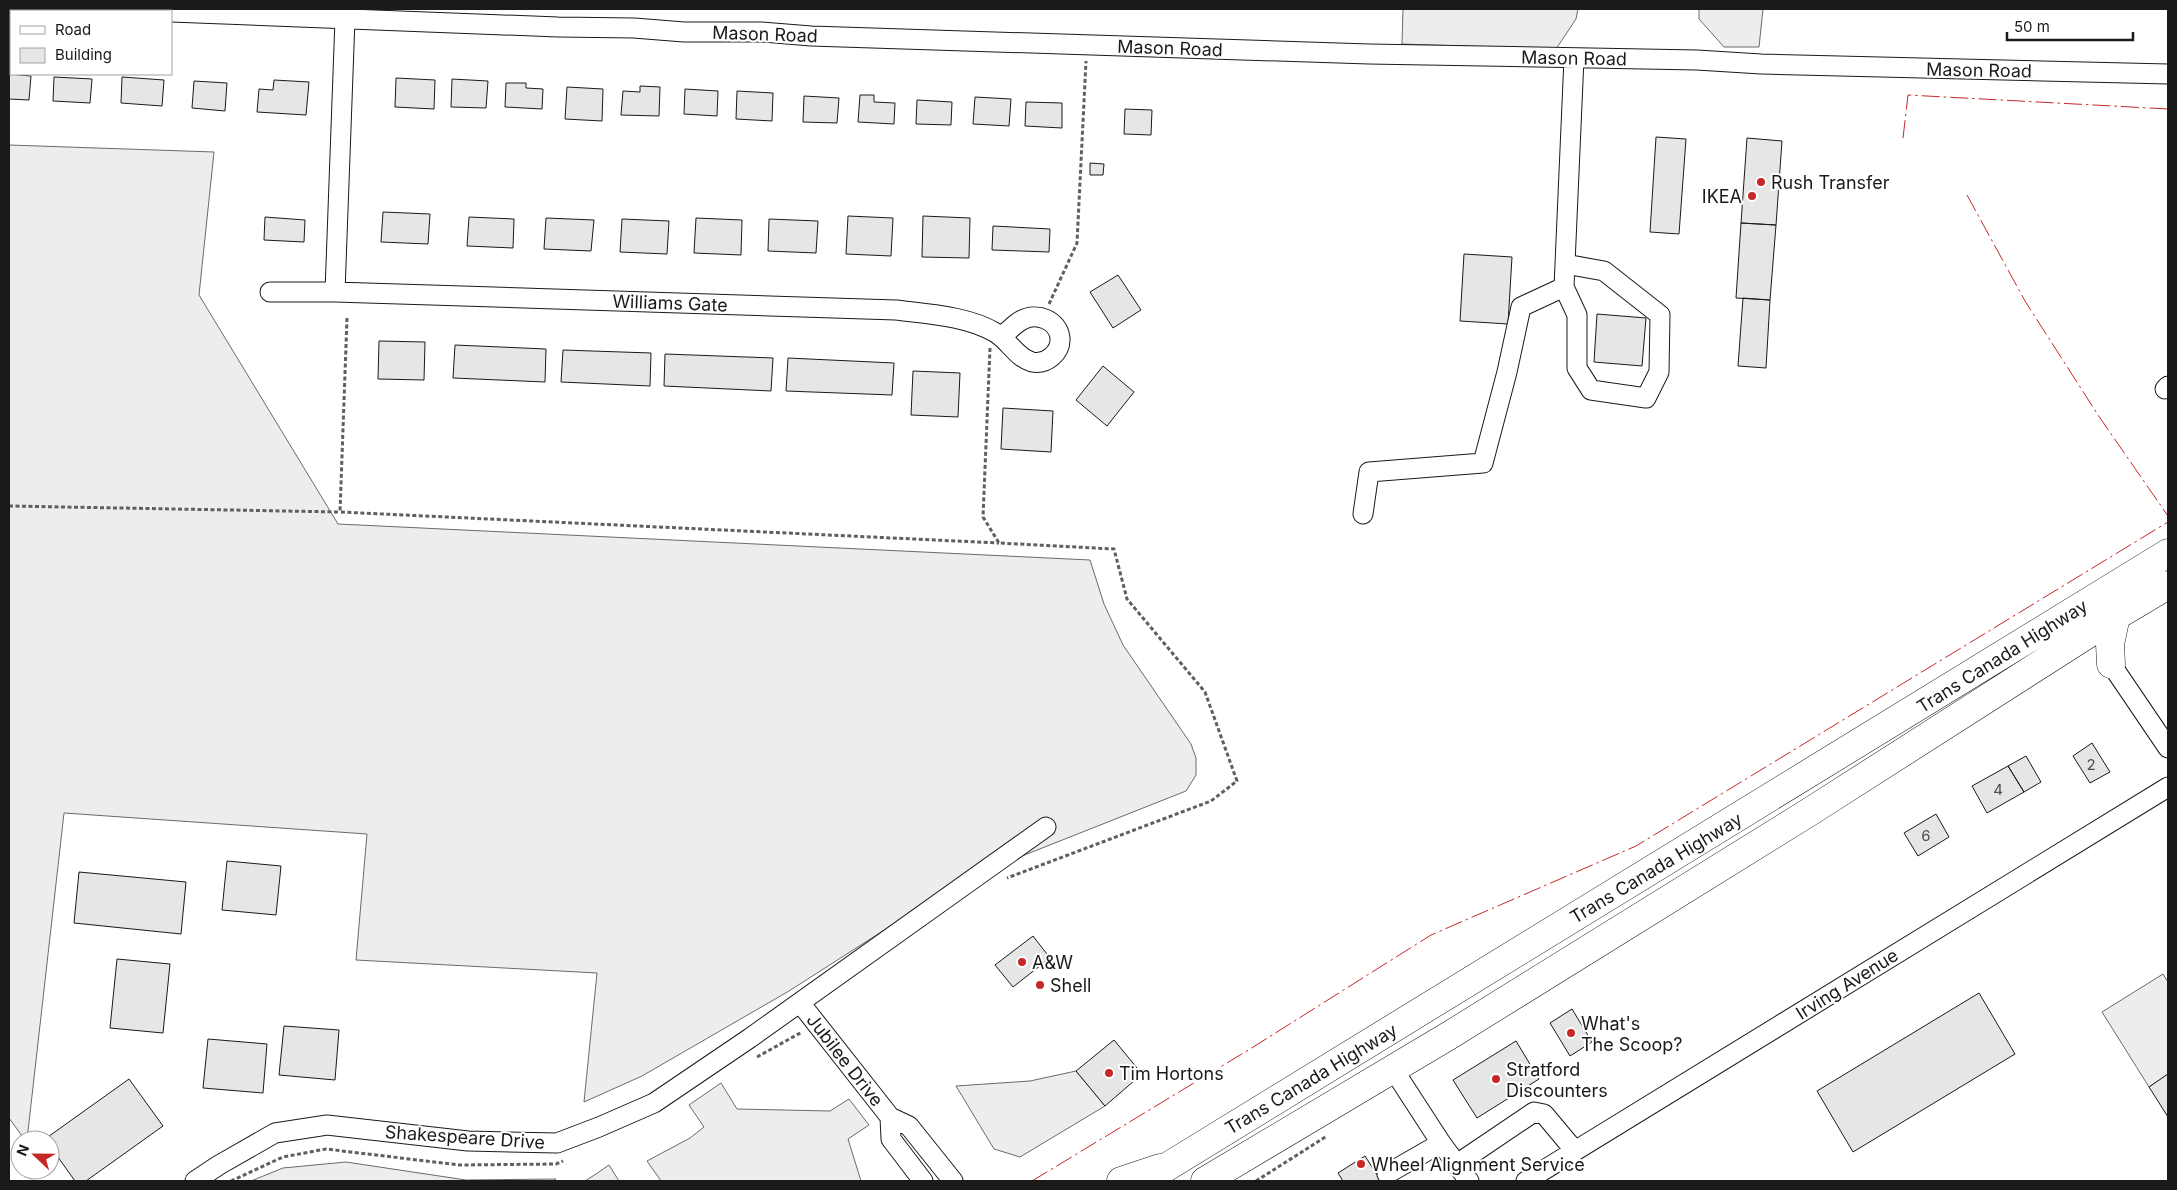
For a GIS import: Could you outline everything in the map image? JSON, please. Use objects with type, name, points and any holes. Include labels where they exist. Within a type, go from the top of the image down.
[{"type":"highway","name":"Trans Canada Highway","points":[[1144,1181],[2168,553]]},
{"type":"highway","name":"Trans Canada Highway","points":[[1205,1181],[1803,817],[2068,646],[2168,585]]},
{"type":"highway","points":[[2111,664],[2110,644],[2116,616]]},
{"type":"highway","points":[[2068,646],[2095,654],[2111,664]]},
{"type":"highway","points":[[1121,1181],[1171,1165]]},
{"type":"street","points":[[90,9],[122,10]]},
{"type":"street","name":"Mason Road","points":[[172,12],[1087,45],[2168,74]]},
{"type":"street","points":[[335,292],[345,19]]},
{"type":"street","points":[[1565,264],[1604,271],[1660,315],[1659,372],[1646,398],[1591,390],[1577,368],[1577,316],[1564,287],[1565,264],[1574,58]]},
{"type":"street","points":[[1363,514],[1369,472],[1483,463],[1507,372],[1521,307],[1564,287]]},
{"type":"street","name":"Williams Gate","points":[[270,292],[335,292],[896,310],[965,321],[999,335],[1024,358],[1043,362],[1052,358],[1058,349],[1060,339],[1058,330],[1051,322],[1042,317]]},
{"type":"street","points":[[999,335],[1021,320],[1031,317],[1042,317]]},
{"type":"street","points":[[2111,664],[2168,748]]},
{"type":"street","name":"Irving Avenue","points":[[1526,1181],[2168,787]]},
{"type":"street","name":"Shakespeare Drive","points":[[195,1181],[275,1133],[327,1125],[468,1141],[557,1143],[654,1102],[801,1004],[1046,827]]},
{"type":"street","name":"Jubilee Drive","points":[[801,1004],[890,1116],[909,1126],[953,1181]]},
{"type":"street","points":[[1393,1068],[1469,1181]]},
{"type":"street","points":[[1457,1164],[1534,1112],[1544,1114],[1575,1151]]},
{"type":"street","name":"Jubilee Drive","points":[[890,1116],[891,1139],[924,1181]]},
{"type":"street","points":[[1387,1174],[1441,1142]]},
{"type":"path","points":[[1042,317],[1077,243],[1087,45]]},
{"type":"path","points":[[340,512],[347,318]]},
{"type":"path","points":[[999,335],[990,348],[983,517],[999,543]]},
{"type":"path","points":[[9,506],[340,512],[1114,549],[1127,599],[1206,692],[1237,781],[1211,801],[1002,880]]},
{"type":"path","points":[[755,1058],[817,1024]]},
{"type":"path","points":[[231,1181],[283,1157],[326,1149],[459,1165],[556,1164],[570,1158]]},
{"type":"shaded area","points":[[1403,9],[1578,9],[1576,19],[1556,49],[1402,44]]},
{"type":"shaded area","points":[[1699,9],[1763,9],[1759,47],[1724,47],[1699,19]]},
{"type":"shaded area","points":[[9,145],[214,152],[199,295],[338,524],[1090,560],[1104,604],[1123,645],[1191,744],[1196,758],[1196,775],[1186,791],[964,879],[789,991],[642,1076],[584,1102],[597,973],[356,960],[367,834],[64,813],[28,1130],[18,1130],[9,1118]]},
{"type":"shaded area","points":[[2163,974],[2168,982],[2168,1074],[2149,1087],[2102,1012]]},
{"type":"shaded area","points":[[1076,1071],[1105,1106],[1020,1157],[994,1149],[956,1086],[1030,1081]]},
{"type":"shaded area","points":[[721,1083],[737,1109],[830,1111],[849,1099],[869,1125],[848,1139],[861,1181],[661,1181],[647,1161],[690,1138],[704,1127],[689,1105]]},
{"type":"shaded area","points":[[346,1162],[466,1180],[556,1179],[553,1181],[251,1181],[283,1168]]},
{"type":"shaded area","points":[[609,1165],[619,1181],[585,1181],[596,1174]]},
{"type":"building","points":[[9,74],[31,76],[29,100],[9,99]]},
{"type":"building","points":[[54,77],[92,79],[90,103],[53,101]]},
{"type":"building","points":[[122,77],[164,80],[162,106],[121,103]]},
{"type":"building","points":[[396,78],[435,80],[434,109],[395,107]]},
{"type":"building","points":[[452,79],[488,81],[486,108],[451,107]]},
{"type":"building","points":[[274,80],[309,82],[306,115],[257,112],[259,89],[273,90]]},
{"type":"building","points":[[194,81],[227,83],[225,111],[192,108]]},
{"type":"building","points":[[506,83],[526,83],[526,88],[543,89],[542,109],[505,107]]},
{"type":"building","points":[[640,86],[660,87],[659,116],[621,115],[623,91],[640,92]]},
{"type":"building","points":[[567,87],[603,89],[602,121],[565,119]]},
{"type":"building","points":[[685,89],[718,91],[717,116],[684,114]]},
{"type":"building","points":[[737,91],[773,93],[772,121],[736,119]]},
{"type":"building","points":[[860,95],[874,95],[874,102],[895,103],[894,124],[858,122]]},
{"type":"building","points":[[804,96],[839,98],[837,123],[803,122]]},
{"type":"building","points":[[975,97],[1011,99],[1009,126],[973,124]]},
{"type":"building","points":[[917,100],[952,102],[951,125],[916,124]]},
{"type":"building","points":[[1026,102],[1062,103],[1062,128],[1025,126]]},
{"type":"building","points":[[1125,109],[1152,110],[1151,135],[1124,134]]},
{"type":"building","points":[[1656,137],[1686,139],[1679,234],[1650,232]]},
{"type":"building","name":"Rush Transfer","points":[[1747,138],[1782,141],[1776,225],[1741,223]]},
{"type":"building","points":[[1090,163],[1104,164],[1103,175],[1090,175]]},
{"type":"building","points":[[383,212],[430,214],[428,244],[381,242]]},
{"type":"building","points":[[848,216],[893,218],[891,256],[846,254]]},
{"type":"building","points":[[923,216],[970,218],[969,258],[922,257]]},
{"type":"building","points":[[265,217],[305,220],[304,242],[264,240]]},
{"type":"building","points":[[469,217],[514,219],[513,248],[467,246]]},
{"type":"building","points":[[546,218],[594,220],[591,251],[544,249]]},
{"type":"building","points":[[696,218],[742,220],[741,255],[694,253]]},
{"type":"building","points":[[622,219],[669,221],[667,254],[620,252]]},
{"type":"building","points":[[769,219],[818,221],[816,253],[768,251]]},
{"type":"building","points":[[1741,223],[1776,225],[1770,300],[1736,298]]},
{"type":"building","points":[[993,226],[1050,229],[1049,252],[992,250]]},
{"type":"building","points":[[1464,254],[1512,257],[1508,324],[1460,321]]},
{"type":"building","points":[[1118,275],[1141,310],[1113,328],[1090,292]]},
{"type":"building","points":[[1743,298],[1770,300],[1766,368],[1738,366]]},
{"type":"building","points":[[1597,314],[1646,318],[1642,366],[1594,362]]},
{"type":"building","points":[[379,341],[425,342],[424,380],[378,379]]},
{"type":"building","points":[[455,345],[546,349],[545,382],[453,378]]},
{"type":"building","points":[[563,350],[651,353],[650,386],[561,382]]},
{"type":"building","points":[[665,354],[773,358],[771,391],[664,386]]},
{"type":"building","points":[[788,358],[894,363],[892,395],[786,391]]},
{"type":"building","points":[[1103,366],[1134,392],[1107,426],[1076,400]]},
{"type":"building","points":[[913,371],[960,373],[958,417],[911,415]]},
{"type":"building","points":[[1003,408],[1053,411],[1051,452],[1001,449]]},
{"type":"building","points":[[2092,743],[2110,772],[2090,783],[2073,756]]},
{"type":"building","points":[[2026,756],[2041,782],[2024,792],[2008,766]]},
{"type":"building","points":[[2008,766],[2024,792],[1987,813],[1972,786]]},
{"type":"building","points":[[1936,814],[1949,837],[1918,856],[1904,833]]},
{"type":"building","points":[[227,861],[281,866],[276,915],[222,910]]},
{"type":"building","points":[[79,872],[186,882],[181,934],[74,923]]},
{"type":"building","name":"A&W","points":[[1033,936],[1050,958],[1013,987],[995,965]]},
{"type":"building","points":[[117,959],[170,964],[163,1033],[110,1028]]},
{"type":"building","points":[[1979,993],[2015,1054],[1853,1152],[1817,1091]]},
{"type":"building","name":"What's The Scoop?","points":[[1572,1009],[1592,1042],[1570,1056],[1550,1023]]},
{"type":"building","points":[[284,1026],[339,1030],[335,1080],[279,1075]]},
{"type":"building","points":[[208,1039],[267,1044],[263,1093],[203,1088]]},
{"type":"building","name":"Tim Hortons","points":[[1114,1040],[1142,1074],[1105,1106],[1076,1071]]},
{"type":"building","name":"Stratford Discounters","points":[[1516,1041],[1539,1079],[1477,1118],[1453,1080]]},
{"type":"building","points":[[2168,1074],[2168,1117],[2149,1087]]},
{"type":"building","points":[[129,1079],[163,1126],[86,1181],[75,1181],[60,1160],[60,1130],[58,1130]]},
{"type":"building","name":"Wheel Alignment Service","points":[[1365,1156],[1381,1181],[1343,1181],[1338,1173]]},
{"type":"power","points":[[1903,138],[1908,95],[2168,109]]},
{"type":"power","points":[[1967,195],[2025,301],[2098,415],[2168,516]]},
{"type":"power","points":[[1032,1181],[1250,1049],[1431,935],[1636,846],[2168,522]]},
{"type":"place","name":"Rush Transfer","points":[[1761,182]]},
{"type":"place","name":"IKEA","points":[[1752,196]]},
{"type":"place","name":"A&W","points":[[1022,962]]},
{"type":"place","name":"Shell","points":[[1040,985]]},
{"type":"place","name":"What's The Scoop?","points":[[1571,1033]]},
{"type":"place","name":"Tim Hortons","points":[[1109,1073]]},
{"type":"place","name":"Stratford Discounters","points":[[1496,1079]]},
{"type":"place","name":"Wheel Alignment Service","points":[[1361,1164]]}]
